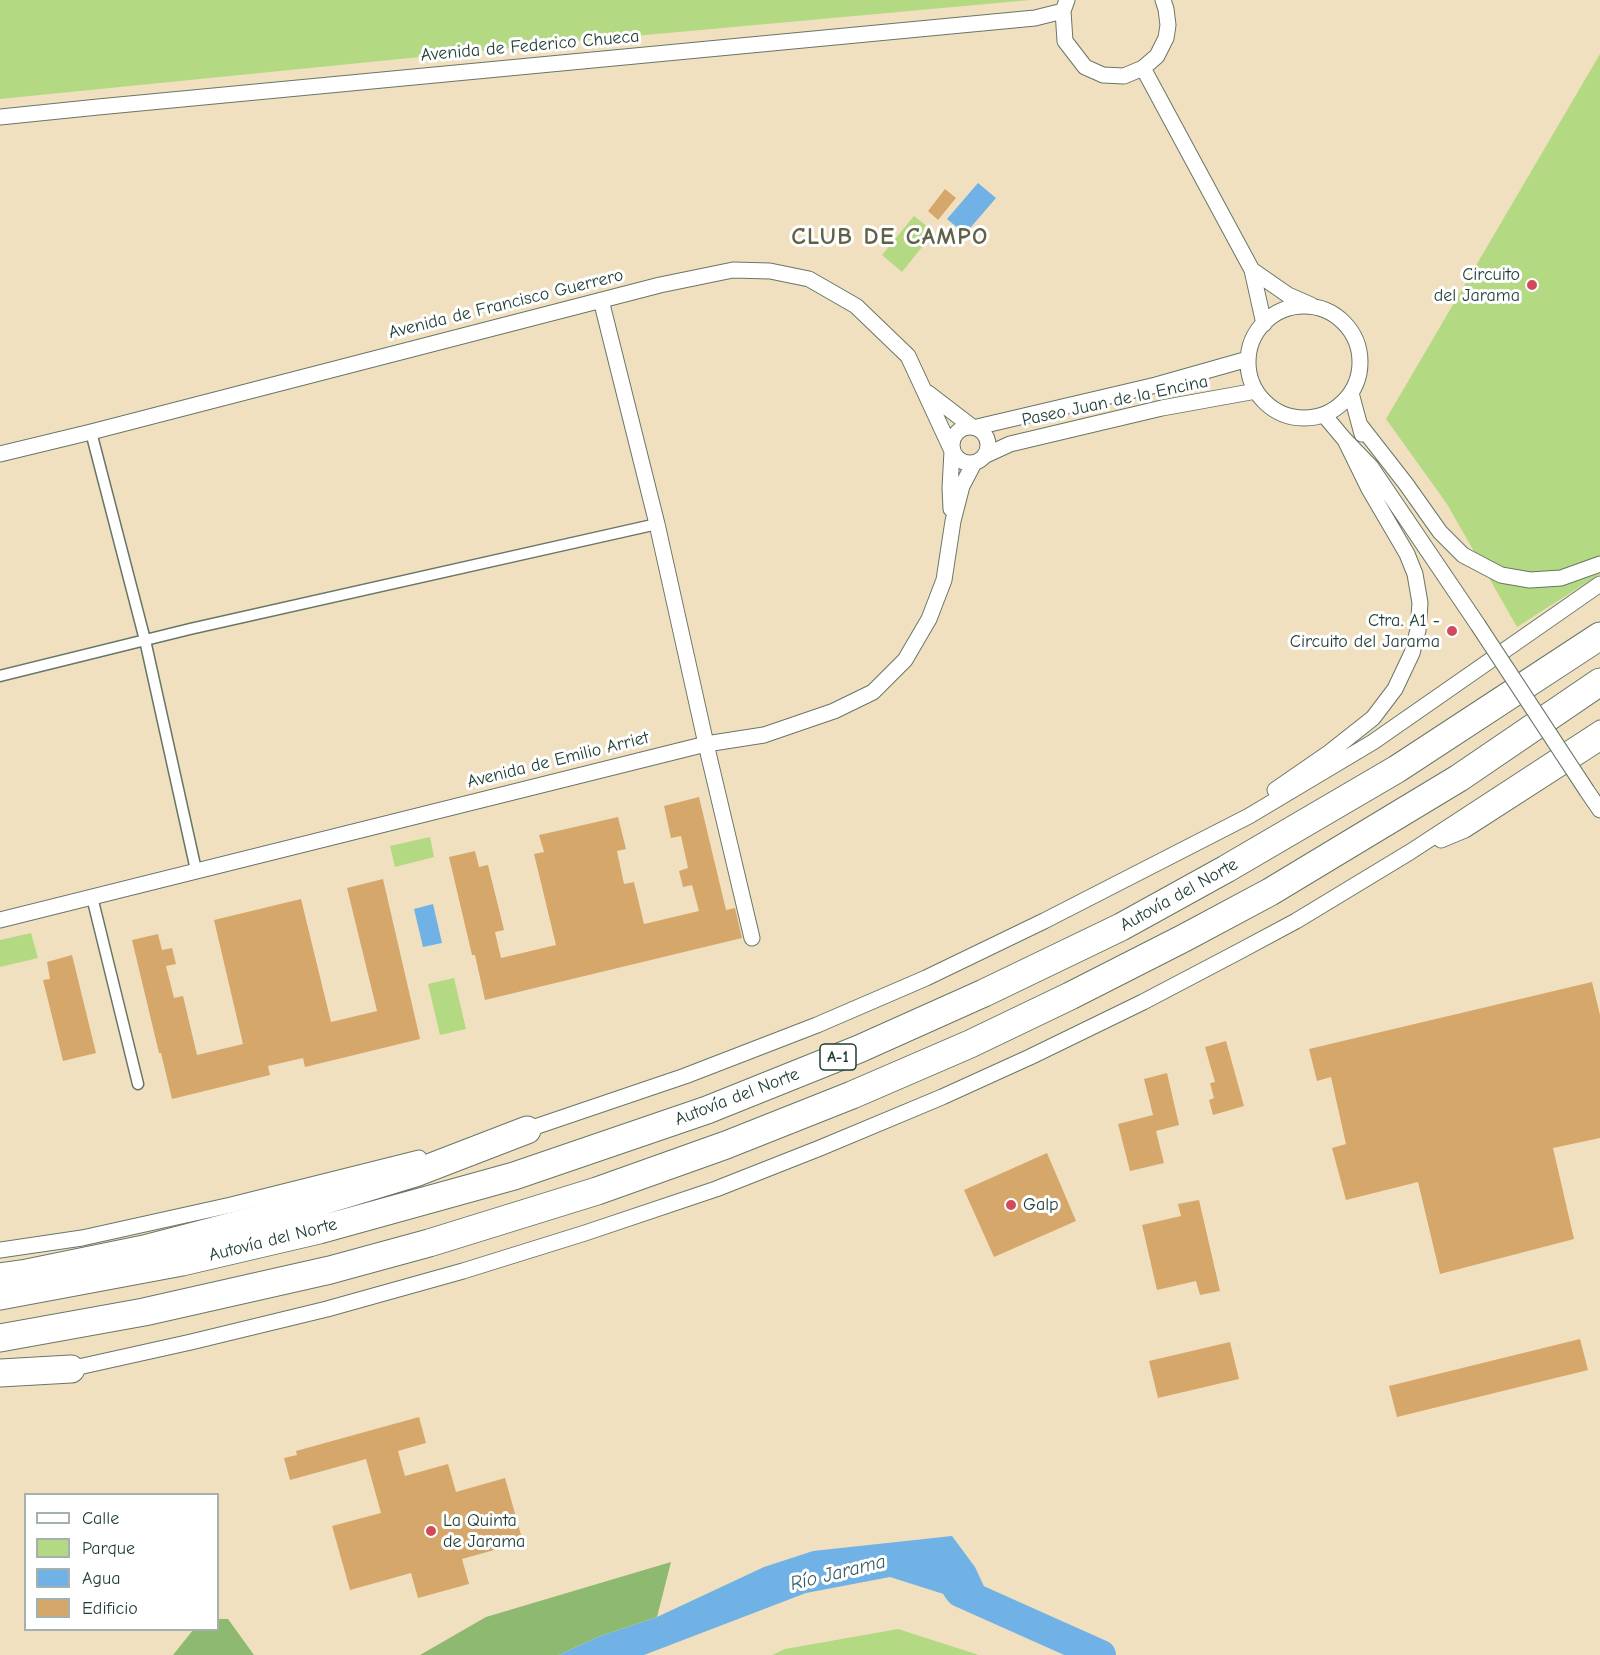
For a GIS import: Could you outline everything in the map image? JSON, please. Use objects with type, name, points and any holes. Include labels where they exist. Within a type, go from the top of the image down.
[{"type":"highway","name":"Autovía del Norte","points":[[0,1296],[182,1262],[296,1236],[502,1179],[707,1110],[848,1053],[984,993],[1121,927],[1217,874],[1397,769],[1600,636]]},
{"type":"highway","name":"A-1","points":[[0,1338],[155,1309],[330,1270],[429,1243],[597,1191],[726,1145],[852,1095],[970,1044],[1070,996],[1270,892],[1459,778],[1600,682]]},
{"type":"highway","points":[[0,1277],[144,1249],[286,1212],[418,1172],[527,1130]]},
{"type":"highway","points":[[0,1373],[71,1369]]},
{"type":"street","points":[[1065,5],[1065,41],[1085,67],[1103,75],[1124,75],[1143,68],[1157,56],[1166,39],[1168,25],[1163,0]]},
{"type":"street","name":"Avenida de Federico Chueca","points":[[0,117],[1035,18],[1065,5]]},
{"type":"street","points":[[1143,68],[1252,270],[1264,324]]},
{"type":"street","name":"Avenida de Francisco Guerrero","points":[[0,454],[660,285],[733,270],[770,271],[809,279],[856,306],[908,356],[926,391],[974,427]]},
{"type":"street","points":[[1252,270],[1288,295],[1330,312],[1352,332],[1358,347],[1360,363],[1358,378],[1352,393],[1340,406],[1324,415],[1305,419],[1286,415],[1269,406],[1256,391],[1250,376],[1248,359],[1256,334],[1279,312],[1297,307],[1316,308]]},
{"type":"street","points":[[601,300],[657,524],[752,938]]},
{"type":"street","name":"Paseo Juan de la Encina","points":[[974,427],[1156,385],[1248,359]]},
{"type":"street","points":[[926,391],[952,451],[960,460],[965,463],[979,459],[988,447],[988,441],[986,435],[974,427],[964,427],[955,434],[951,445],[952,451],[950,488],[952,521]]},
{"type":"street","name":"Paseo Juan de la Encina","points":[[979,459],[1010,444],[1032,438],[1162,408],[1256,391]]},
{"type":"street","points":[[1352,393],[1371,466]]},
{"type":"street","points":[[1324,415],[1345,441],[1371,466],[1600,810]]},
{"type":"street","points":[[1360,425],[1440,532],[1463,555],[1501,575],[1530,580],[1561,578],[1600,564]]},
{"type":"street","points":[[91,432],[145,640],[196,870]]},
{"type":"street","points":[[1160,862],[1268,795],[1373,718],[1395,689],[1412,653],[1418,630],[1420,603],[1415,574],[1345,441]]},
{"type":"street","name":"Avenida de Emilio Arriet","points":[[0,920],[706,744],[764,735],[834,711],[873,692],[905,660],[929,619],[944,580],[952,521],[962,486],[979,459]]},
{"type":"street","points":[[0,676],[145,640],[657,524]]},
{"type":"street","points":[[0,1250],[82,1238],[231,1205],[527,1130],[685,1076],[839,1015],[926,978],[1044,921],[1249,816],[1373,742],[1600,584]]},
{"type":"street","points":[[0,1383],[191,1342],[349,1303],[463,1271],[716,1189],[820,1148],[1030,1057],[1143,1002],[1296,921],[1410,852],[1600,728]]},
{"type":"street","points":[[1410,852],[1465,831],[1600,743]]},
{"type":"street","points":[[92,897],[138,1084]]},
{"type":"green space","points":[[0,0],[1030,0],[580,41],[0,99]]},
{"type":"green space","name":"Circuito del Jarama","points":[[1600,54],[1600,574],[1517,627],[1447,504],[1386,419]]},
{"type":"green space","points":[[914,216],[934,232],[902,272],[882,255]]},
{"type":"green space","points":[[430,837],[434,857],[395,867],[390,846]]},
{"type":"green space","points":[[31,933],[38,958],[0,967],[0,940]]},
{"type":"green space","points":[[454,978],[466,1029],[440,1035],[428,984]]},
{"type":"green space","points":[[671,1562],[657,1617],[598,1637],[559,1655],[420,1655],[486,1617]]},
{"type":"green space","points":[[219,1619],[228,1619],[254,1655],[173,1655],[192,1631],[219,1631]]},
{"type":"green space","points":[[898,1629],[979,1655],[772,1655],[785,1649]]},
{"type":"water","points":[[978,183],[996,198],[965,234],[947,219]]},
{"type":"water","points":[[433,904],[442,943],[423,947],[414,909]]},
{"type":"water","points":[[952,1536],[975,1567],[993,1606],[979,1611],[956,1598],[890,1577],[806,1593],[644,1655],[559,1655],[598,1637],[657,1617],[764,1567],[813,1551]]},
{"type":"building","points":[[945,189],[956,198],[938,220],[928,211]]},
{"type":"building","points":[[699,797],[726,910],[735,908],[742,938],[485,1000],[449,857],[475,851],[479,867],[488,865],[504,930],[495,932],[501,958],[556,945],[534,854],[544,852],[539,835],[618,817],[626,849],[617,851],[624,884],[634,882],[644,924],[699,911],[692,885],[683,887],[679,871],[688,868],[681,836],[671,838],[664,806]]},
{"type":"building","points":[[383,879],[420,1039],[305,1067],[303,1058],[268,1066],[270,1075],[172,1099],[132,940],[158,934],[162,950],[172,948],[176,964],[166,966],[174,998],[183,996],[197,1055],[243,1044],[214,920],[301,899],[331,1022],[377,1011],[347,888]]},
{"type":"building","points":[[72,955],[96,1053],[63,1061],[43,980],[50,979],[47,962]]},
{"type":"building","points":[[1592,982],[1600,1015],[1600,1138],[1553,1148],[1574,1239],[1440,1274],[1418,1182],[1346,1200],[1332,1148],[1346,1144],[1331,1077],[1317,1081],[1309,1049]]},
{"type":"building","points":[[1226,1041],[1244,1106],[1213,1115],[1209,1100],[1214,1098],[1210,1083],[1215,1082],[1205,1047]]},
{"type":"building","points":[[1167,1073],[1179,1125],[1156,1131],[1164,1163],[1130,1171],[1118,1124],[1153,1115],[1144,1079]]},
{"type":"building","points":[[1047,1153],[1076,1221],[994,1257],[964,1190]]},
{"type":"building","points":[[1199,1200],[1220,1291],[1200,1295],[1196,1281],[1157,1290],[1142,1225],[1181,1216],[1178,1204]]},
{"type":"building","points":[[1580,1339],[1588,1370],[1397,1417],[1389,1386]]},
{"type":"building","points":[[1230,1342],[1239,1379],[1158,1398],[1149,1361]]},
{"type":"building","points":[[419,1417],[426,1443],[398,1451],[405,1476],[448,1464],[456,1492],[505,1478],[523,1542],[462,1559],[469,1584],[418,1598],[411,1573],[350,1590],[332,1526],[381,1513],[366,1459],[290,1480],[284,1458],[297,1455],[296,1451]]},
{"type":"waterway","name":"Río Jarama","points":[[957,1588],[960,1592],[1101,1655]]},
{"type":"place","name":"Circuito del Jarama","points":[[1532,285]]},
{"type":"place","name":"Ctra. A1 - Circuito del Jarama","points":[[1452,631]]},
{"type":"place","name":"Galp","points":[[1011,1205]]},
{"type":"place","name":"La Quinta de Jarama","points":[[431,1531]]},
{"type":"district","name":"CLUB DE CAMPO","points":[[890,237]]}]
